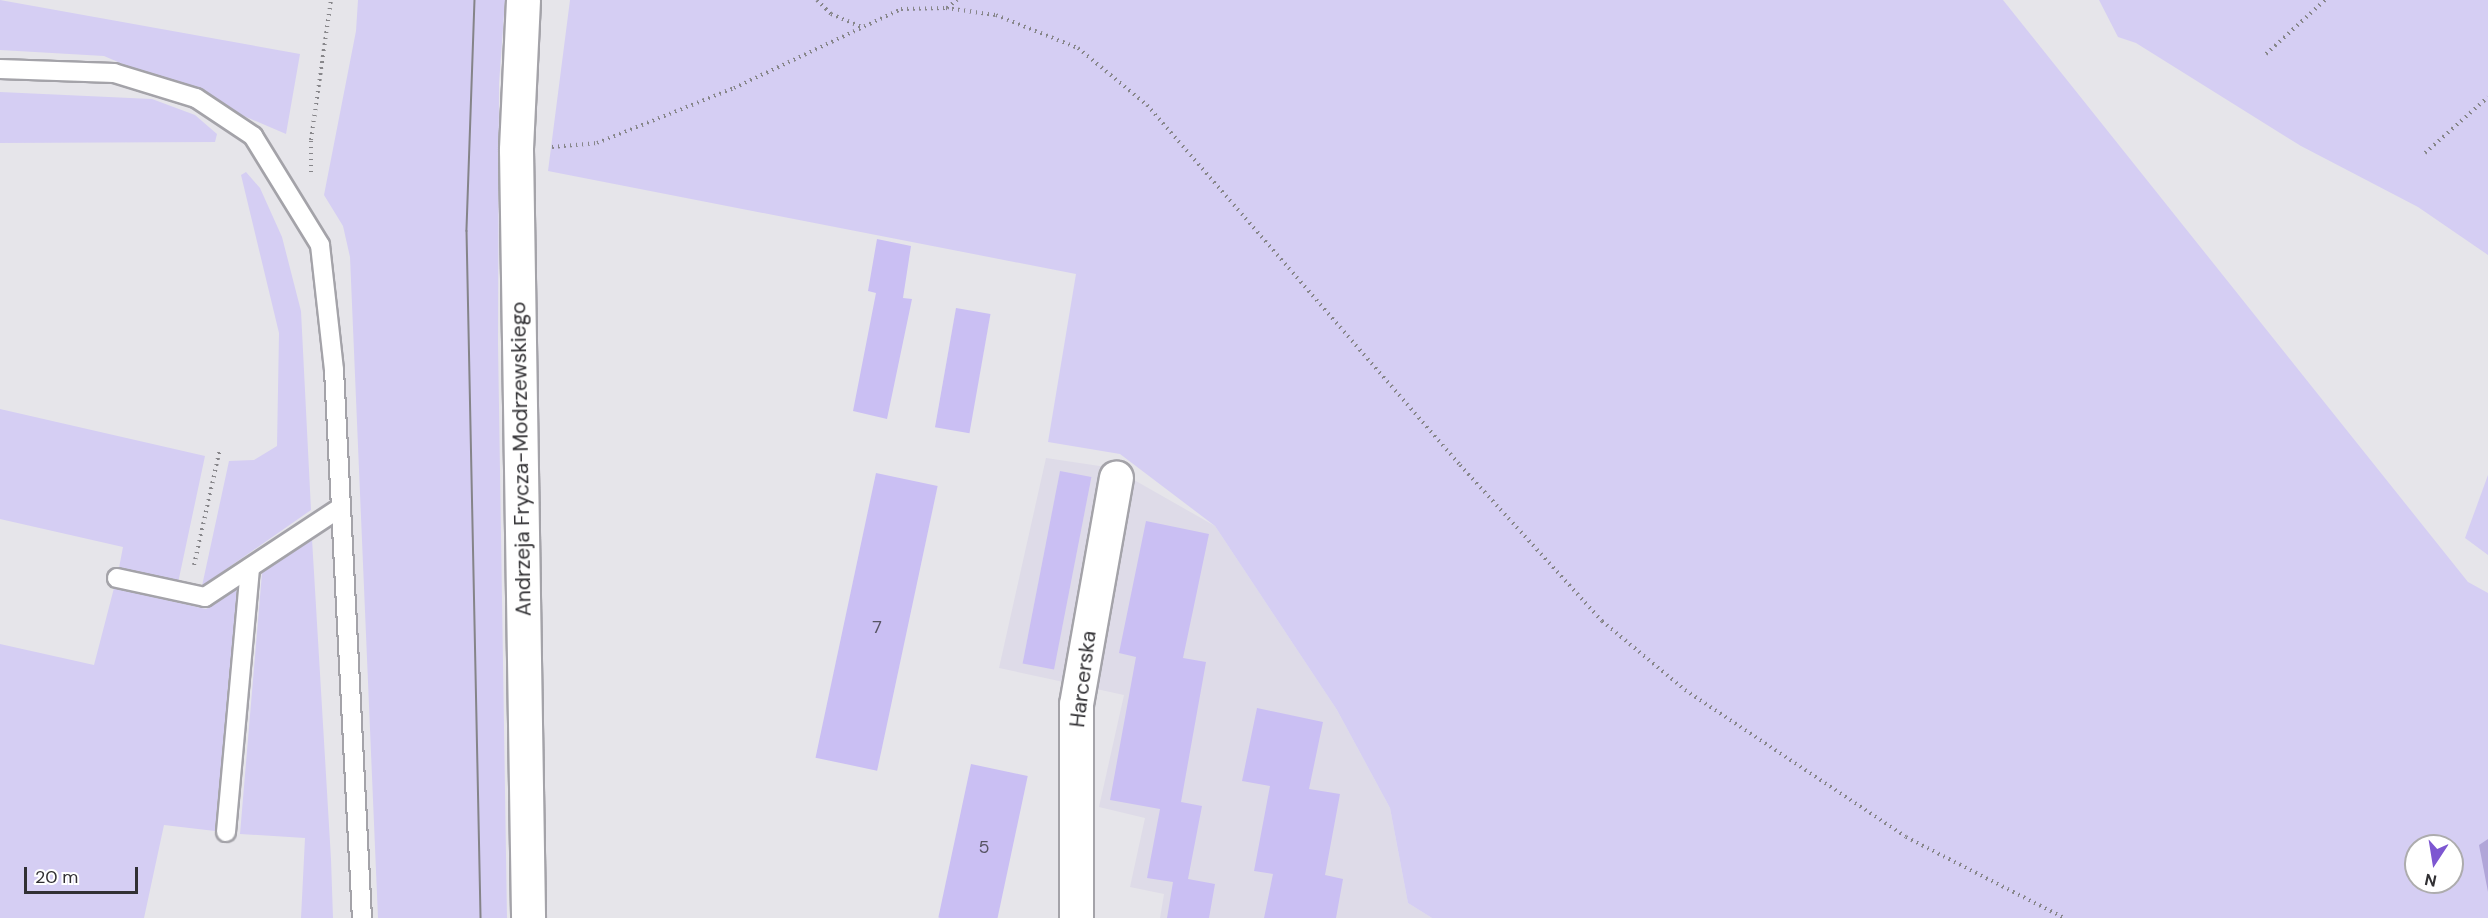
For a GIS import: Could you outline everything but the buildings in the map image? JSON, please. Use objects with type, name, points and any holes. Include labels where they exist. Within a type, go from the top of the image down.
[{"type":"main road","name":"Andrzeja Frycza-Modrzewskiego","points":[[523,0],[516,150],[528,918]]},
{"type":"main road","name":"Harcerska","points":[[1076,918],[1076,704],[1116,477]]},
{"type":"lane","points":[[0,69],[114,73],[196,98],[253,136],[320,245],[334,370],[362,918]]},
{"type":"lane","points":[[117,578],[205,597],[340,508]]},
{"type":"lane","points":[[226,832],[250,568]]},
{"type":"path","points":[[312,176],[311,140],[331,0]]},
{"type":"path","points":[[817,0],[831,14],[862,27]]},
{"type":"path","points":[[946,8],[957,0]]},
{"type":"path","points":[[2266,54],[2325,0]]},
{"type":"path","points":[[516,150],[597,143],[734,88],[901,9],[946,8],[996,15],[1078,48],[1147,105],[1460,465],[1602,621],[1685,690],[1906,837],[2064,918]]},
{"type":"path","points":[[2425,153],[2488,98]]},
{"type":"path","points":[[188,594],[220,448]]},
{"type":"shaded area","points":[[0,0],[300,54],[286,134],[104,56],[0,50]]},
{"type":"shaded area","points":[[358,0],[505,0],[499,84],[498,343],[507,918],[378,918],[350,257],[343,226],[324,195],[356,31]]},
{"type":"shaded area","points":[[570,0],[2003,0],[2468,582],[2488,593],[2488,918],[1432,918],[1408,903],[1390,808],[1337,710],[1215,526],[1120,454],[1048,442],[1076,274],[548,171]]},
{"type":"shaded area","points":[[2099,0],[2488,0],[2488,255],[2418,207],[2301,146],[2136,43],[2118,37]]},
{"type":"shaded area","points":[[0,92],[152,99],[195,115],[217,134],[215,142],[0,143]]},
{"type":"shaded area","points":[[246,172],[260,188],[282,237],[301,311],[311,510],[202,586],[229,461],[254,460],[277,446],[279,333],[241,175]]},
{"type":"shaded area","points":[[0,409],[205,456],[178,583],[119,568],[123,547],[0,519]]},
{"type":"shaded area","points":[[1046,458],[1113,468],[1215,526],[1337,710],[1390,808],[1408,903],[1432,918],[1160,918],[1164,894],[1130,887],[1145,818],[1099,807],[1124,695],[999,668]]},
{"type":"shaded area","points":[[2488,475],[2488,555],[2465,538]]},
{"type":"shaded area","points":[[312,539],[333,918],[301,918],[305,838],[240,834],[262,573]]},
{"type":"shaded area","points":[[114,588],[206,609],[237,588],[215,831],[164,825],[144,918],[0,918],[0,644],[94,665]]},
{"type":"shaded area","points":[[2488,839],[2488,892],[2479,845]]},
{"type":"tram line","points":[[475,0],[467,231],[481,918]]}]
